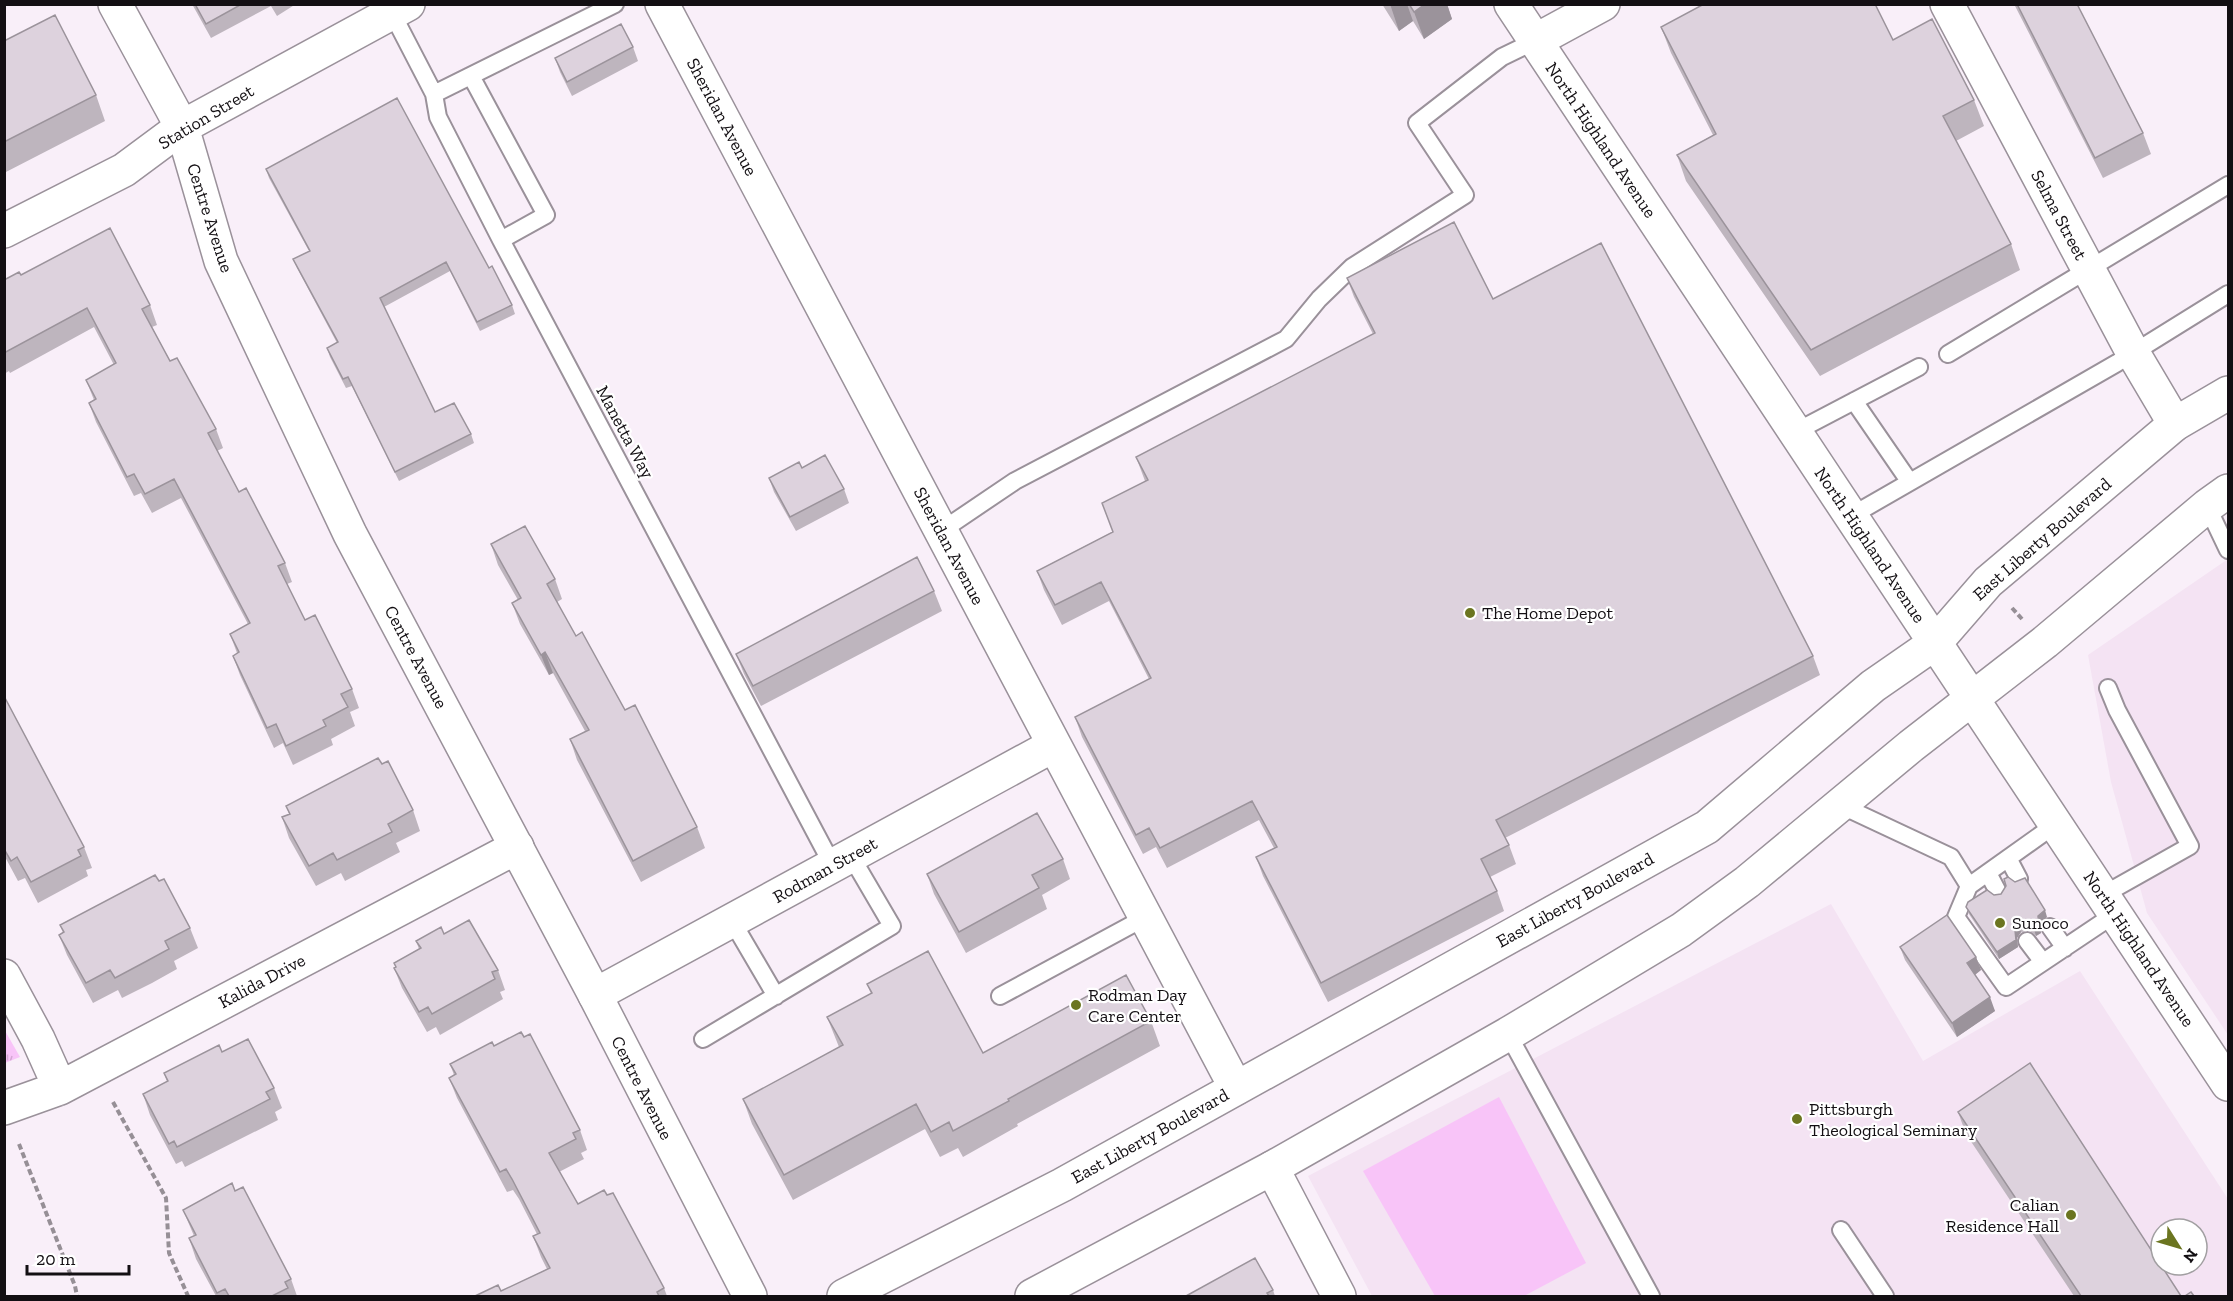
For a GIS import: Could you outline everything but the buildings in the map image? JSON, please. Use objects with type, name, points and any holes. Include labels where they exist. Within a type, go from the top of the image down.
[{"type":"main road","name":"Centre Avenue","points":[[115,4],[182,127],[221,261],[350,534],[595,995],[750,1296]]},
{"type":"main road","name":"Sheridan Avenue","points":[[662,4],[1236,1088]]},
{"type":"main road","name":"North Highland Avenue","points":[[1512,4],[2229,1084]]},
{"type":"main road","points":[[1535,40],[1603,4]]},
{"type":"main road","name":"Selma Street","points":[[1947,4],[2133,353],[2175,424]]},
{"type":"main road","name":"Station Street","points":[[4,231],[124,170],[182,127],[400,9]]},
{"type":"main road","name":"East Liberty Boulevard","points":[[844,1296],[1062,1185],[1707,826],[1873,686],[1935,643],[1988,582],[2175,424],[2229,393]]},
{"type":"main road","points":[[1053,1292],[1508,1034],[1680,930],[1747,882],[2218,498]]},
{"type":"main road","name":"Rodman Street","points":[[595,995],[1054,745]]},
{"type":"main road","name":"Kalida Drive","points":[[4,1108],[60,1088],[517,847]]},
{"type":"main road","points":[[4,976],[38,1039],[60,1088]]},
{"type":"main road","points":[[1272,1168],[1340,1296]]},
{"type":"lane","points":[[434,94],[615,4]]},
{"type":"lane","name":"Manetta Way","points":[[400,9],[434,94],[438,117],[501,240],[842,861],[892,926],[776,996]]},
{"type":"lane","points":[[941,531],[1015,481],[1286,339],[1319,299],[1352,267],[1465,195],[1417,123],[1502,57],[1535,40]]},
{"type":"lane","points":[[471,76],[546,215],[501,240]]},
{"type":"lane","points":[[1948,354],[2229,185]]},
{"type":"lane","points":[[1851,516],[2133,353],[2229,294]]},
{"type":"lane","points":[[1795,432],[1919,367]]},
{"type":"lane","points":[[1854,401],[1909,481]]},
{"type":"lane","points":[[2218,498],[2229,550]]},
{"type":"lane","points":[[2056,824],[1970,886],[1956,917],[2006,987],[2065,948],[2109,904],[2190,846],[2117,710],[2108,688]]},
{"type":"lane","points":[[1840,805],[1951,857],[1970,886]]},
{"type":"lane","points":[[2008,858],[2019,879]]},
{"type":"lane","points":[[1988,873],[1998,892]]},
{"type":"lane","points":[[1000,996],[1146,917]]},
{"type":"lane","points":[[703,1039],[776,996],[732,921]]},
{"type":"lane","points":[[2050,927],[2065,948]]},
{"type":"lane","points":[[2027,941],[2043,962]]},
{"type":"lane","points":[[1508,1034],[1651,1296]]},
{"type":"lane","points":[[1841,1230],[1884,1296]]},
{"type":"path","points":[[113,1101],[166,1198],[170,1253],[188,1296]]},
{"type":"path","points":[[19,1144],[75,1286],[76,1296]]},
{"type":"shaded area","points":[[2228,559],[2228,1035],[2147,913],[2111,782],[2088,655]]},
{"type":"shaded area","name":"Pittsburgh Theological Seminary","points":[[1831,904],[1923,1061],[2080,971],[2228,1199],[2228,1296],[1372,1296],[1308,1176]]},
{"type":"green space","points":[[4,1029],[20,1057],[5,1063],[4,1063]]},
{"type":"green space","points":[[1499,1097],[1586,1263],[1524,1296],[1435,1296],[1363,1171]]},
{"type":"place","name":"The Home Depot","points":[[1470,613]]},
{"type":"place","name":"Sunoco","points":[[2000,923]]},
{"type":"place","name":"Rodman Day Care Center","points":[[1076,1005]]},
{"type":"place","name":"Pittsburgh Theological Seminary","points":[[1797,1119]]},
{"type":"place","name":"Calian Residence Hall","points":[[2071,1215]]}]
